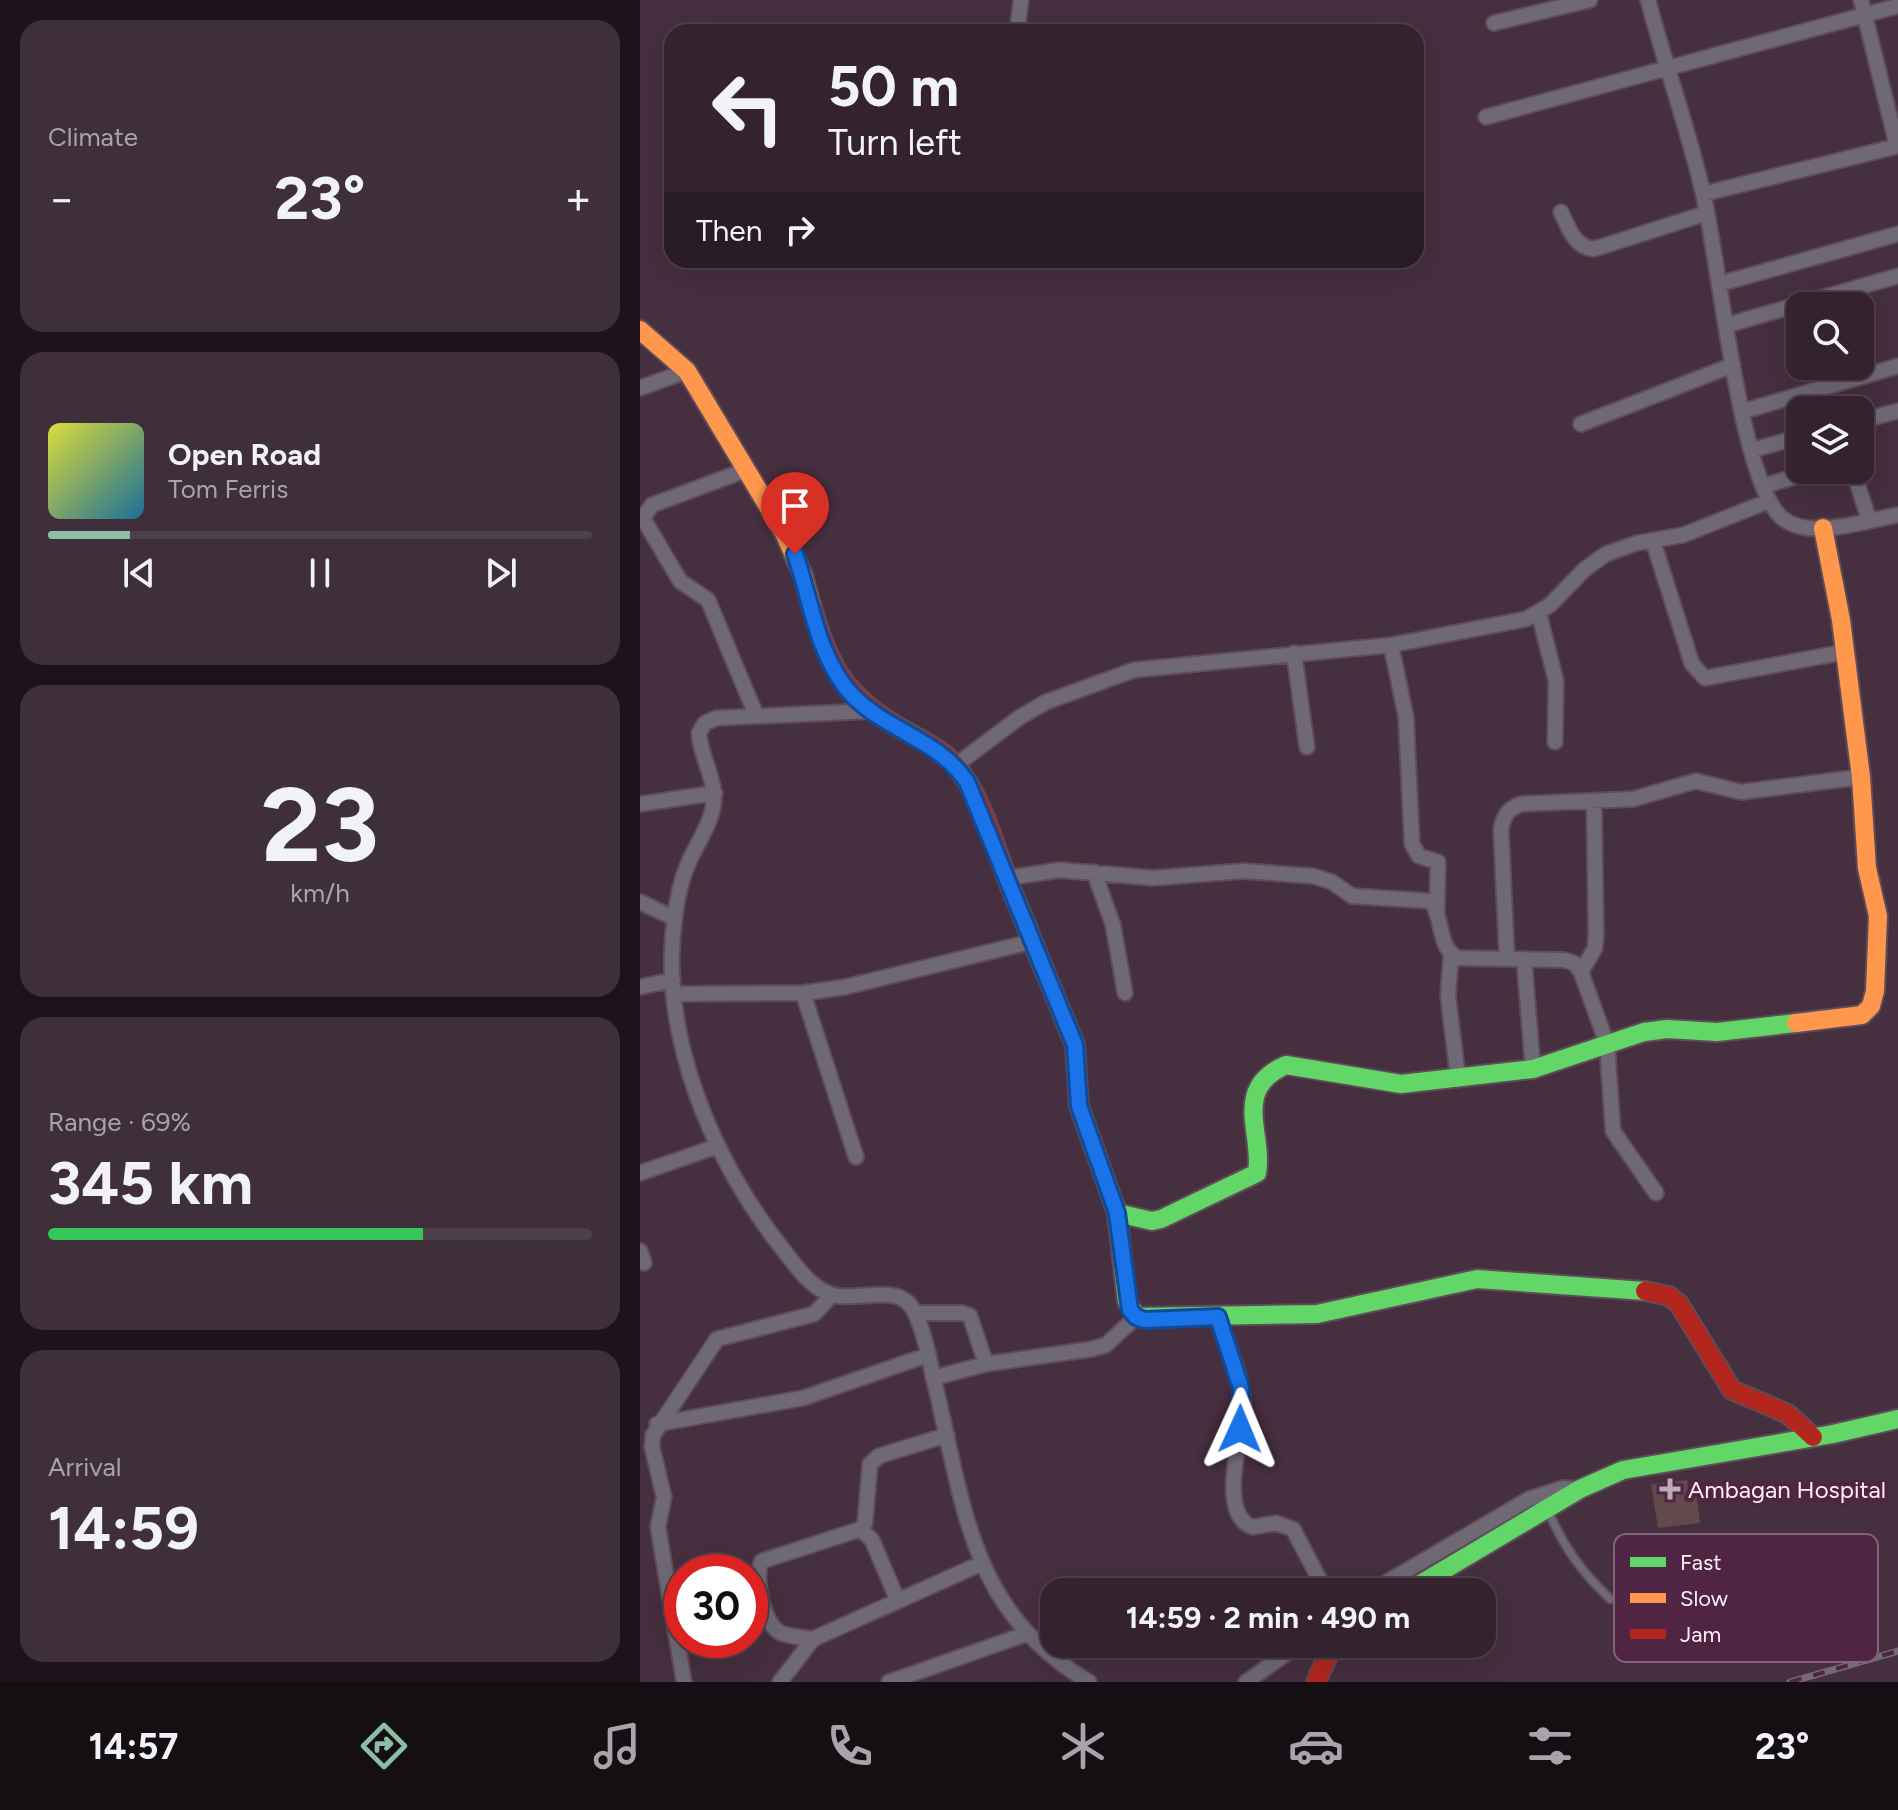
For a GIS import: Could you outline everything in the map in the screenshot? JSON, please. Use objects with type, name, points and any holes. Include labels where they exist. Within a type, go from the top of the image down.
[{"type":"street","points":[[1018,24],[1021,0]]},
{"type":"street","points":[[1494,23],[1590,0]]},
{"type":"street","points":[[1648,0],[1703,194],[1733,365],[1752,450],[1766,494],[1782,518],[1800,526],[1823,528],[1898,515]]},
{"type":"street","points":[[1703,194],[1898,146],[1861,0]]},
{"type":"street","points":[[1486,117],[1665,66],[1898,6]]},
{"type":"street","points":[[1561,212],[1577,242],[1594,249],[1707,213]]},
{"type":"street","points":[[1719,284],[1898,234]]},
{"type":"street","points":[[1727,325],[1898,276]]},
{"type":"street","points":[[640,330],[687,371],[795,554],[831,666],[855,698],[871,711],[945,755],[967,782],[1075,1045],[1079,1106],[1117,1213],[1127,1301],[1136,1317]]},
{"type":"street","points":[[1581,424],[1733,365]]},
{"type":"street","points":[[1744,411],[1898,366]]},
{"type":"street","points":[[640,388],[687,371]]},
{"type":"street","points":[[1874,417],[1898,411]]},
{"type":"street","points":[[1752,450],[1786,441]]},
{"type":"street","points":[[746,470],[652,505],[643,518],[680,581],[708,600],[756,715]]},
{"type":"street","points":[[956,765],[1020,717],[1046,702],[1134,670],[1391,645],[1510,624],[1539,614],[1594,561],[1637,543],[1683,535],[1788,484]]},
{"type":"street","points":[[1857,484],[1869,520]]},
{"type":"street","points":[[1117,1213],[1152,1221],[1161,1219],[1257,1173],[1259,1165],[1252,1122],[1261,1083],[1273,1069],[1301,1066],[1384,1084],[1458,1078],[1533,1069],[1644,1032],[1667,1029],[1717,1032],[1862,1015],[1871,1006],[1878,916],[1867,868],[1861,777],[1845,652],[1823,528]]},
{"type":"street","points":[[1653,541],[1692,664],[1705,678],[1845,652]]},
{"type":"street","points":[[1539,614],[1556,681],[1555,742]]},
{"type":"street","points":[[1391,645],[1406,717],[1412,844],[1419,856],[1438,862],[1441,870],[1437,910],[1446,948],[1458,958],[1564,960],[1574,963],[1581,972],[1607,1044],[1613,1131],[1656,1193]]},
{"type":"street","points":[[1294,653],[1307,747]]},
{"type":"street","points":[[871,711],[756,715],[717,718],[705,723],[699,733],[715,793],[710,820],[684,876],[674,918],[673,987],[678,1030],[718,1146],[762,1222],[802,1274],[832,1295],[897,1295],[907,1300],[915,1313],[928,1355],[980,1564],[1026,1634],[1080,1681]]},
{"type":"street","points":[[1507,959],[1504,816],[1521,804],[1647,796],[1696,781],[1741,792],[1861,777]]},
{"type":"street","points":[[640,804],[715,793]]},
{"type":"street","points":[[1581,972],[1595,948],[1594,801]]},
{"type":"street","points":[[1007,878],[1060,870],[1153,878],[1229,871],[1313,876],[1332,882],[1352,896],[1422,899],[1431,901],[1437,910]]},
{"type":"street","points":[[1094,872],[1113,925],[1125,993]]},
{"type":"street","points":[[640,902],[674,918]]},
{"type":"street","points":[[640,987],[803,993],[845,987],[1034,941]]},
{"type":"street","points":[[1451,955],[1448,996],[1458,1078]]},
{"type":"street","points":[[1524,959],[1533,1069]]},
{"type":"street","points":[[803,993],[856,1157]]},
{"type":"street","points":[[640,1173],[718,1146]]},
{"type":"street","points":[[933,1378],[986,1364],[1106,1345],[1136,1317],[1218,1317],[1338,1311],[1477,1279],[1662,1292],[1679,1304],[1732,1390],[1788,1414],[1813,1437]]},
{"type":"street","points":[[684,1682],[658,1527],[664,1497],[652,1447],[657,1424],[717,1339],[814,1314],[832,1295]]},
{"type":"street","points":[[915,1313],[962,1313],[970,1316],[986,1364]]},
{"type":"street","points":[[1218,1317],[1242,1397],[1232,1486],[1242,1519],[1253,1527],[1286,1524],[1318,1578]]},
{"type":"street","points":[[657,1424],[803,1398],[928,1355]]},
{"type":"street","points":[[1431,1578],[1580,1489],[1623,1470],[1898,1419]]},
{"type":"street","points":[[813,1639],[781,1633],[772,1626],[758,1567],[769,1557],[861,1529],[865,1523],[870,1464],[879,1456],[947,1435]]},
{"type":"street","points":[[1394,1578],[1529,1499],[1563,1488],[1580,1489]]},
{"type":"street","points":[[861,1529],[872,1540],[898,1601]]},
{"type":"street","points":[[780,1682],[813,1639],[980,1564]]},
{"type":"street","points":[[889,1682],[1026,1634]]},
{"type":"street","points":[[1246,1682],[1280,1658]]},
{"type":"street","points":[[1316,1682],[1327,1658]]},
{"type":"lane","points":[[1547,1509],[1566,1550],[1582,1572],[1610,1599]]},
{"type":"building","points":[[1687,1480],[1689,1499],[1697,1498],[1700,1523],[1658,1528],[1651,1484]]},
{"type":"railway","points":[[1878,1657],[1898,1651]]},
{"type":"railway","points":[[1790,1682],[1860,1662]]},
{"type":"traffic: fast","points":[[1010,886],[1075,1045],[1079,1106],[1117,1213],[1127,1301],[1136,1317],[1317,1314],[1477,1279],[1645,1291]]},
{"type":"traffic: fast","points":[[1117,1213],[1152,1221],[1161,1219],[1257,1173],[1254,1099],[1269,1075],[1286,1065],[1401,1084],[1533,1069],[1644,1032],[1667,1029],[1717,1032],[1796,1023]]},
{"type":"traffic: fast","points":[[1431,1578],[1580,1489],[1623,1470],[1833,1434],[1898,1419]]},
{"type":"traffic: slow","points":[[640,330],[687,371],[784,533],[803,575],[812,608]]},
{"type":"traffic: slow","points":[[1796,1023],[1862,1015],[1871,1006],[1875,991],[1878,916],[1867,868],[1861,777],[1841,620],[1823,528]]},
{"type":"traffic: jam","points":[[812,608],[825,647],[852,691],[880,715],[940,751],[968,782],[1010,886]]},
{"type":"traffic: jam","points":[[1645,1291],[1669,1296],[1679,1304],[1732,1390],[1788,1414],[1813,1437]]},
{"type":"traffic: jam","points":[[1316,1682],[1327,1658]]},
{"type":"place","name":"Ambagan Hospital","points":[[1670,1489]]},
{"type":"route","points":[[795,554],[822,645],[843,684],[871,711],[945,755],[967,782],[1075,1045],[1076,1093],[1083,1123],[1117,1213],[1130,1310],[1136,1317],[1145,1320],[1218,1317],[1241,1388],[1243,1406],[1240,1429]]}]
